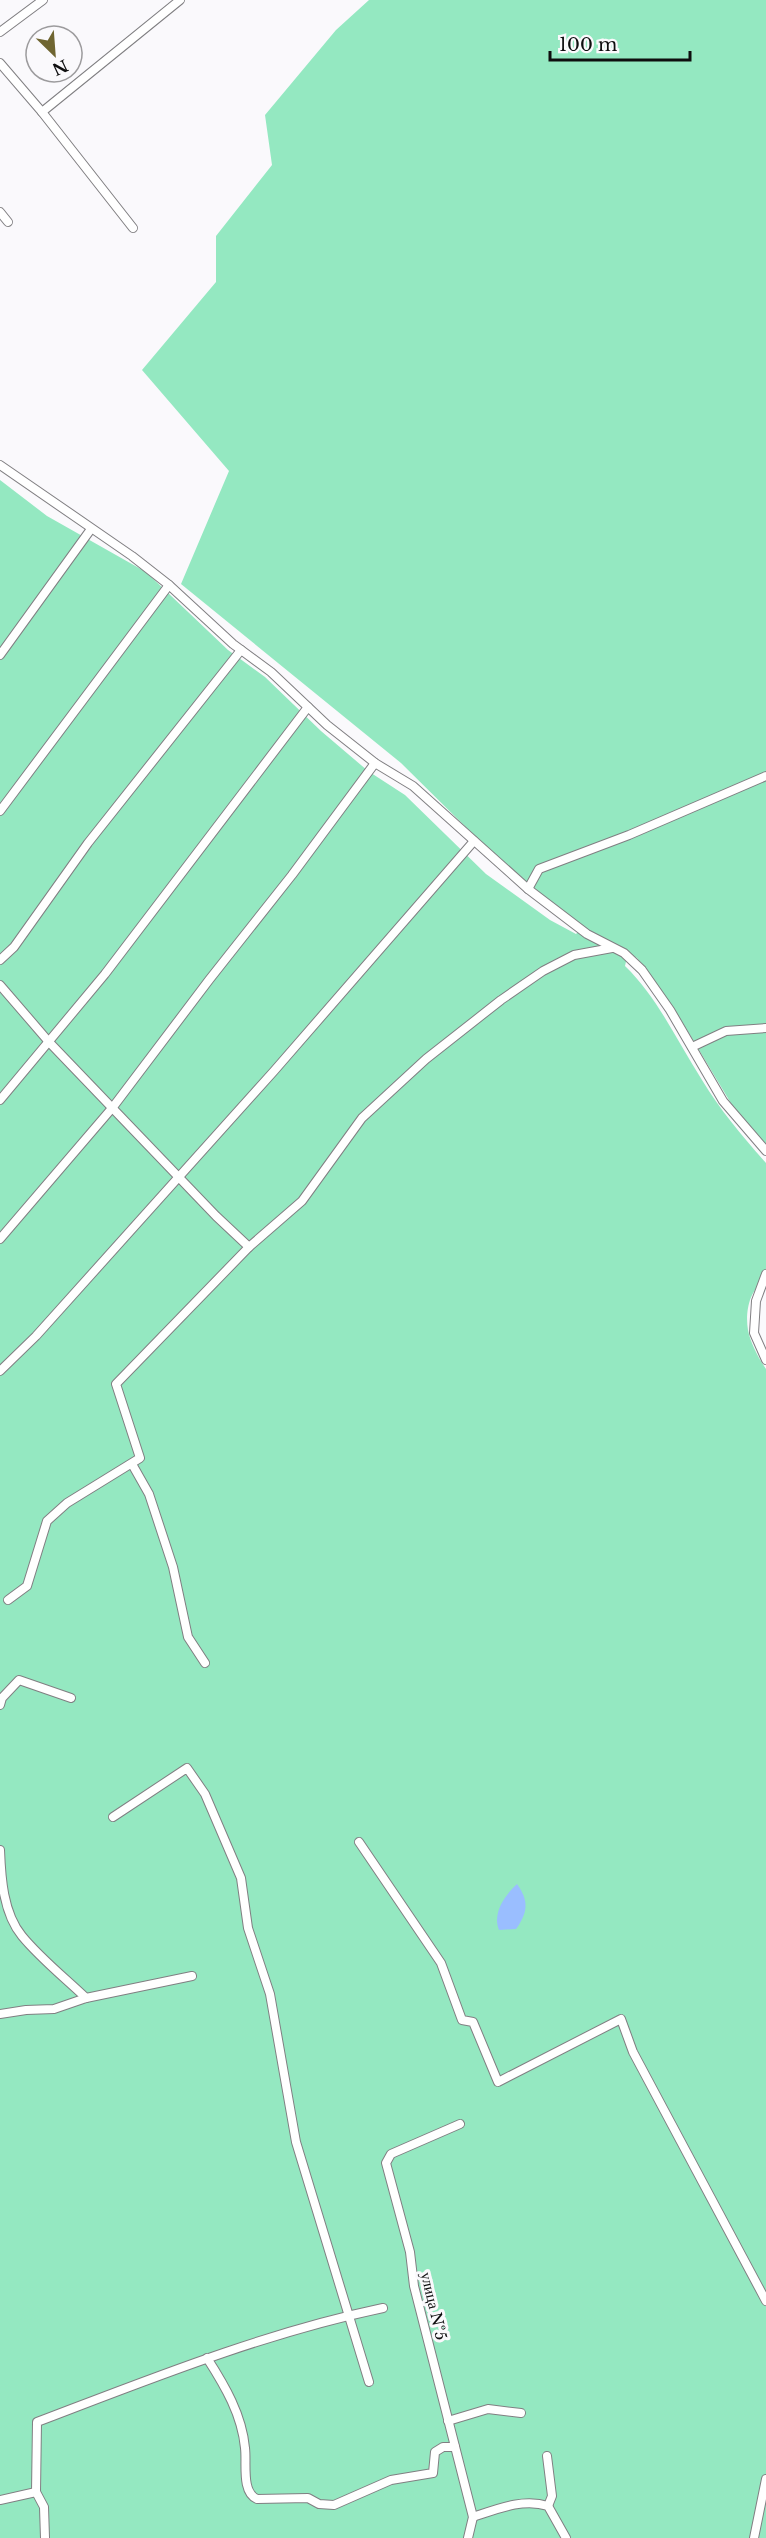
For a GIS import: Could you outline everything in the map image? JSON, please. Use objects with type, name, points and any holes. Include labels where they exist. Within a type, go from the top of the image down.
[{"type":"street","points":[[0,32],[43,0]]},
{"type":"street","points":[[42,112],[180,0]]},
{"type":"street","points":[[0,63],[42,112],[133,228]]},
{"type":"street","points":[[0,212],[8,222]]},
{"type":"street","points":[[2,470],[132,556],[169,585],[241,650],[271,672],[308,707],[375,763],[413,786],[528,889],[587,934],[624,953],[642,970],[670,1010],[723,1101],[766,1151]]},
{"type":"street","points":[[0,655],[91,529]]},
{"type":"street","points":[[0,811],[169,585]]},
{"type":"street","points":[[0,960],[14,947],[88,843],[241,650]]},
{"type":"street","points":[[0,1100],[133,938],[308,707]]},
{"type":"street","points":[[0,1239],[113,1107],[292,875],[375,763]]},
{"type":"street","points":[[528,889],[538,869],[629,835],[766,776]]},
{"type":"street","points":[[0,1371],[36,1336],[274,1071],[474,841]]},
{"type":"street","points":[[8,1600],[27,1586],[47,1521],[67,1503],[140,1458],[116,1384],[249,1247],[302,1202],[362,1118],[455,1034],[543,971],[574,955],[613,948]]},
{"type":"street","points":[[0,985],[49,1042],[249,1247]]},
{"type":"street","points":[[692,1047],[726,1031],[766,1028]]},
{"type":"street","points":[[766,1274],[756,1301],[754,1332],[766,1360]]},
{"type":"street","points":[[132,1464],[149,1494],[173,1567],[188,1637],[205,1663]]},
{"type":"street","points":[[0,1705],[2,1698],[19,1680],[71,1698]]},
{"type":"street","points":[[112,1817],[187,1768],[205,1794],[241,1878],[248,1928],[270,1994],[296,2142],[369,2382]]},
{"type":"street","points":[[359,1842],[441,1963],[462,2020],[473,2022],[498,2082],[621,2019],[637,2060],[766,2301]]},
{"type":"street","points":[[0,1850],[2,1881],[13,1920],[21,1935],[86,1998]]},
{"type":"street","points":[[0,2014],[54,2009],[86,1998],[192,1976]]},
{"type":"street","name":"улица №5","points":[[460,2124],[391,2154],[386,2163],[410,2252],[414,2286],[473,2517],[468,2538]]},
{"type":"street","points":[[45,2538],[44,2507],[36,2492],[37,2422],[207,2358],[348,2315],[383,2308]]},
{"type":"street","points":[[207,2358],[238,2416],[245,2449],[248,2489],[253,2498],[308,2498],[319,2504],[334,2505],[391,2480],[433,2473],[435,2452],[443,2447],[455,2446]]},
{"type":"street","points":[[448,2421],[488,2409],[522,2414]]},
{"type":"street","points":[[548,2456],[552,2496],[548,2506]]},
{"type":"street","points":[[754,2538],[766,2479]]},
{"type":"street","points":[[0,2500],[36,2492]]},
{"type":"street","points":[[473,2517],[517,2504],[537,2503],[548,2506],[566,2538]]},
{"type":"green space","points":[[369,0],[766,0],[766,1145],[741,1120],[675,1010],[637,958],[628,953],[625,966],[637,978],[657,1006],[716,1102],[766,1163],[766,1281],[760,1284],[752,1295],[747,1316],[751,1340],[766,1369],[766,2538],[0,2538],[0,480],[47,516],[146,572],[228,650],[265,677],[321,731],[368,771],[405,795],[486,874],[550,920],[576,934],[583,927],[500,861],[401,763],[181,584],[229,471],[142,370],[216,282],[216,236],[272,165],[265,115],[336,30]]},
{"type":"water","points":[[517,1884],[524,1896],[525,1912],[516,1929],[499,1930],[498,1911],[508,1893]]}]
